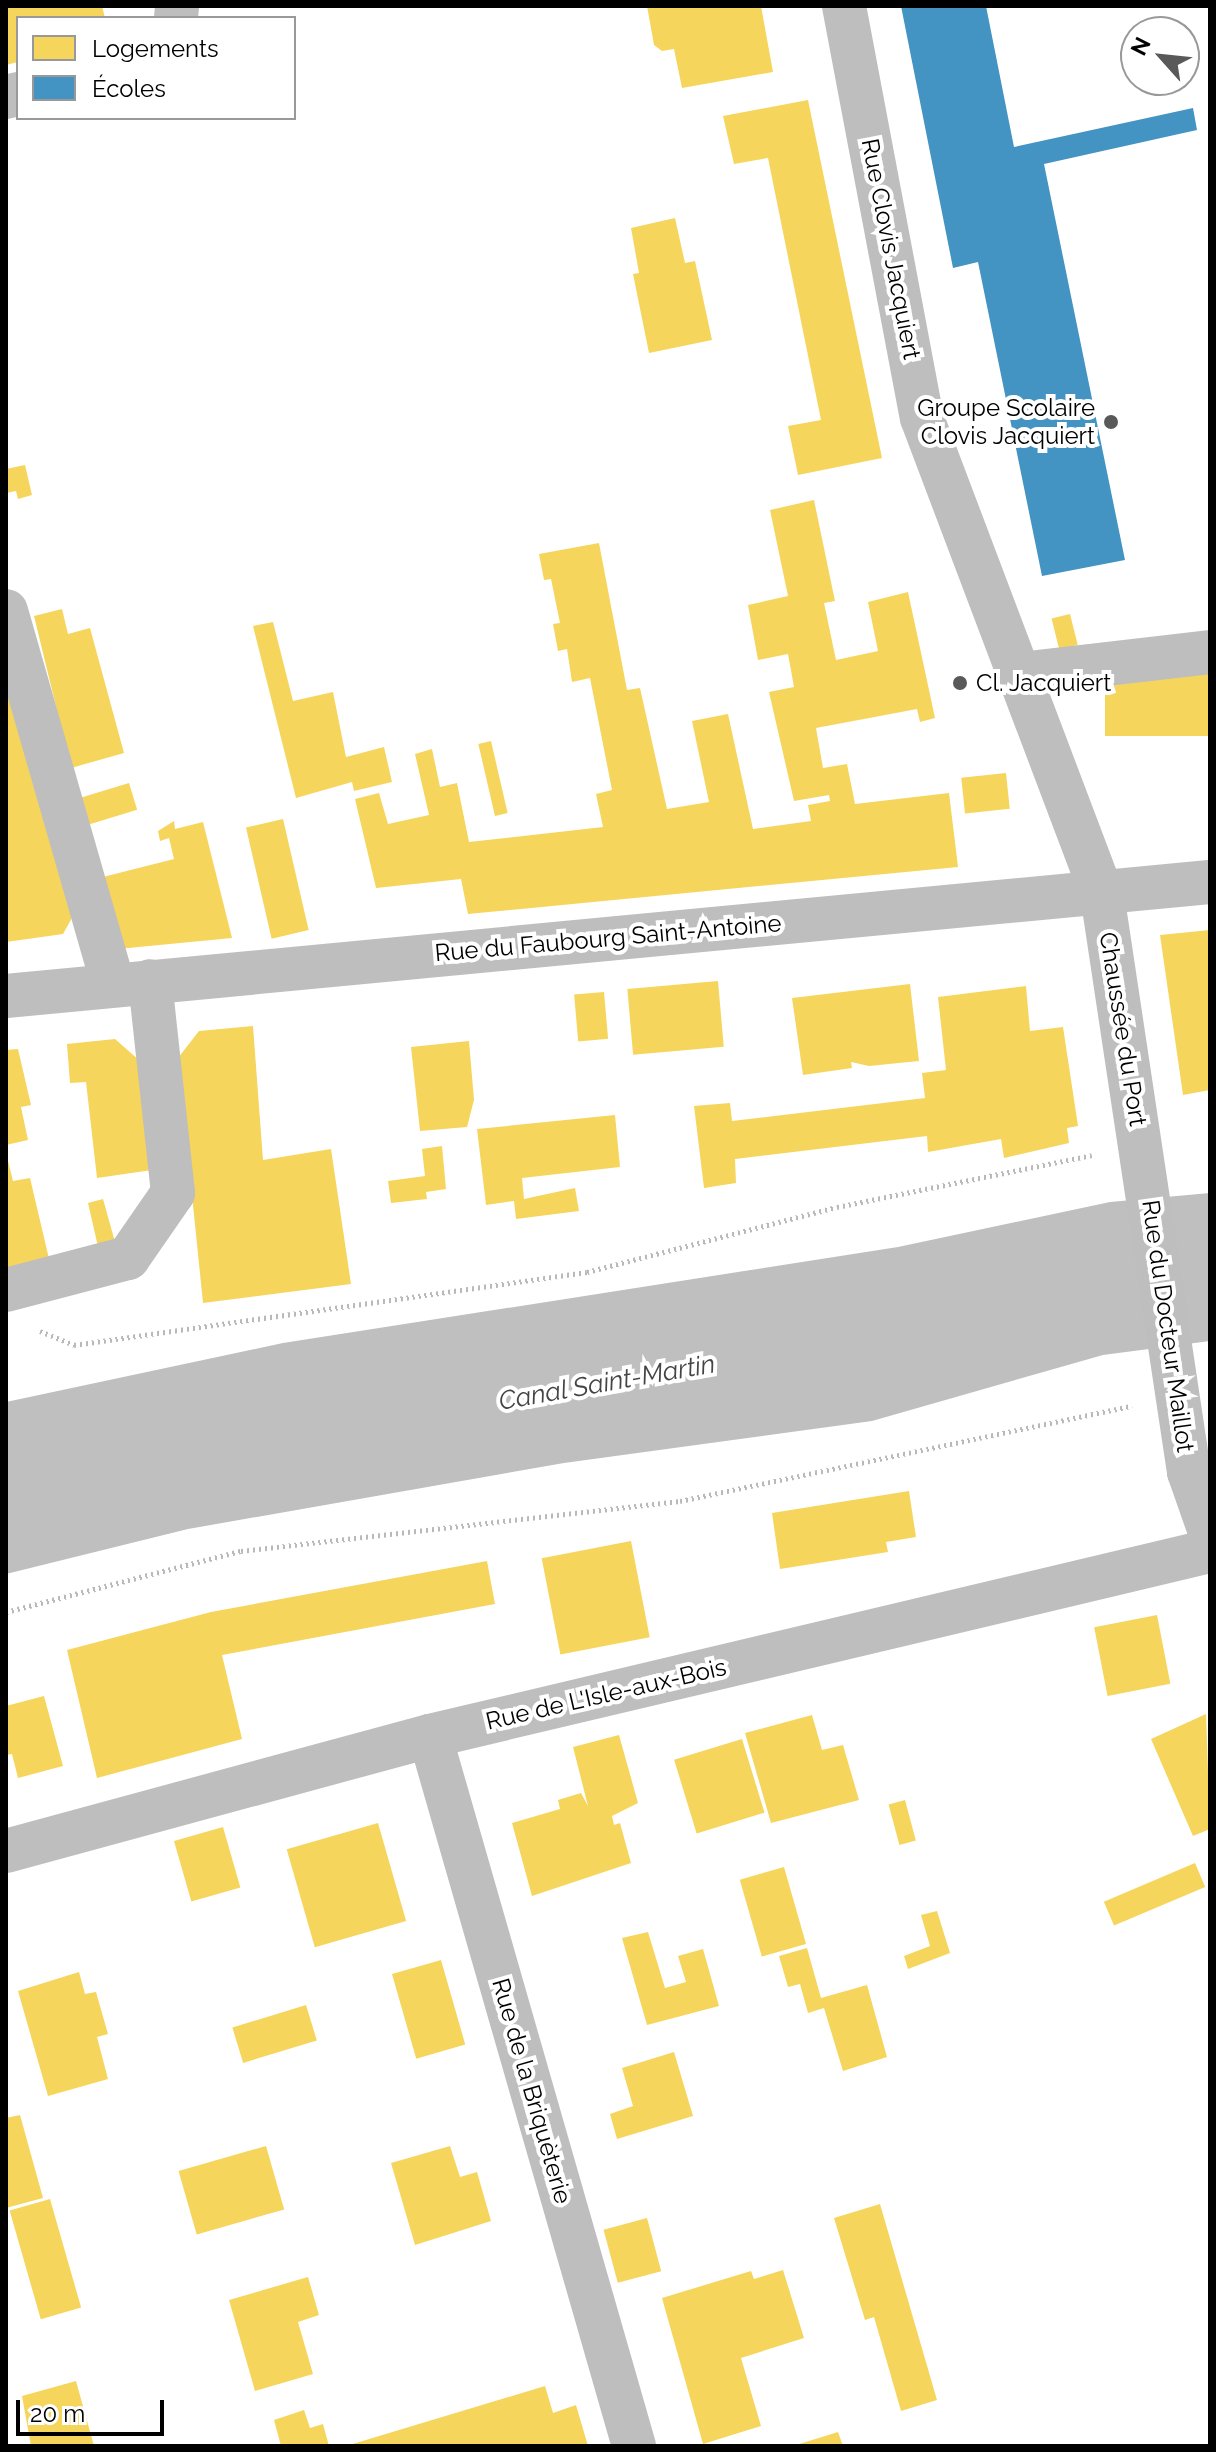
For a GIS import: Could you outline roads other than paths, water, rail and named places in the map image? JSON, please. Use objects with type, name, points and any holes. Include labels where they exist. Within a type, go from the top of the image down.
[{"type":"street","name":"Rue Clovis Jacquiert","points":[[844,6],[922,418],[1102,894]]},
{"type":"street","points":[[6,611],[132,983],[173,1193],[128,1258],[6,1290]]},
{"type":"street","points":[[1020,674],[1210,652]]},
{"type":"street","name":"Rue du Faubourg Saint-Antoine","points":[[6,996],[1210,882]]},
{"type":"street","name":"Chaussée du Port","points":[[1102,894],[1142,1155]]},
{"type":"street","name":"Rue du Docteur Maillot","points":[[1142,1155],[1189,1472],[1210,1532]]},
{"type":"street","name":"Rue de L'Isle-aux-Bois","points":[[6,1851],[430,1736],[1210,1551]]},
{"type":"street","name":"Rue de la Briquèterie","points":[[430,1736],[634,2446]]},
{"type":"water","name":"Canal Saint-Martin","points":[[1210,1193],[1210,1341],[1103,1355],[872,1421],[564,1463],[188,1529],[6,1574],[6,1402],[283,1343],[898,1247],[1110,1202]]},
{"type":"place","name":"Groupe Scolaire Clovis Jacquiert","points":[[1111,422]]},
{"type":"place","name":"Cl. Jacquiert","points":[[960,683]]}]
